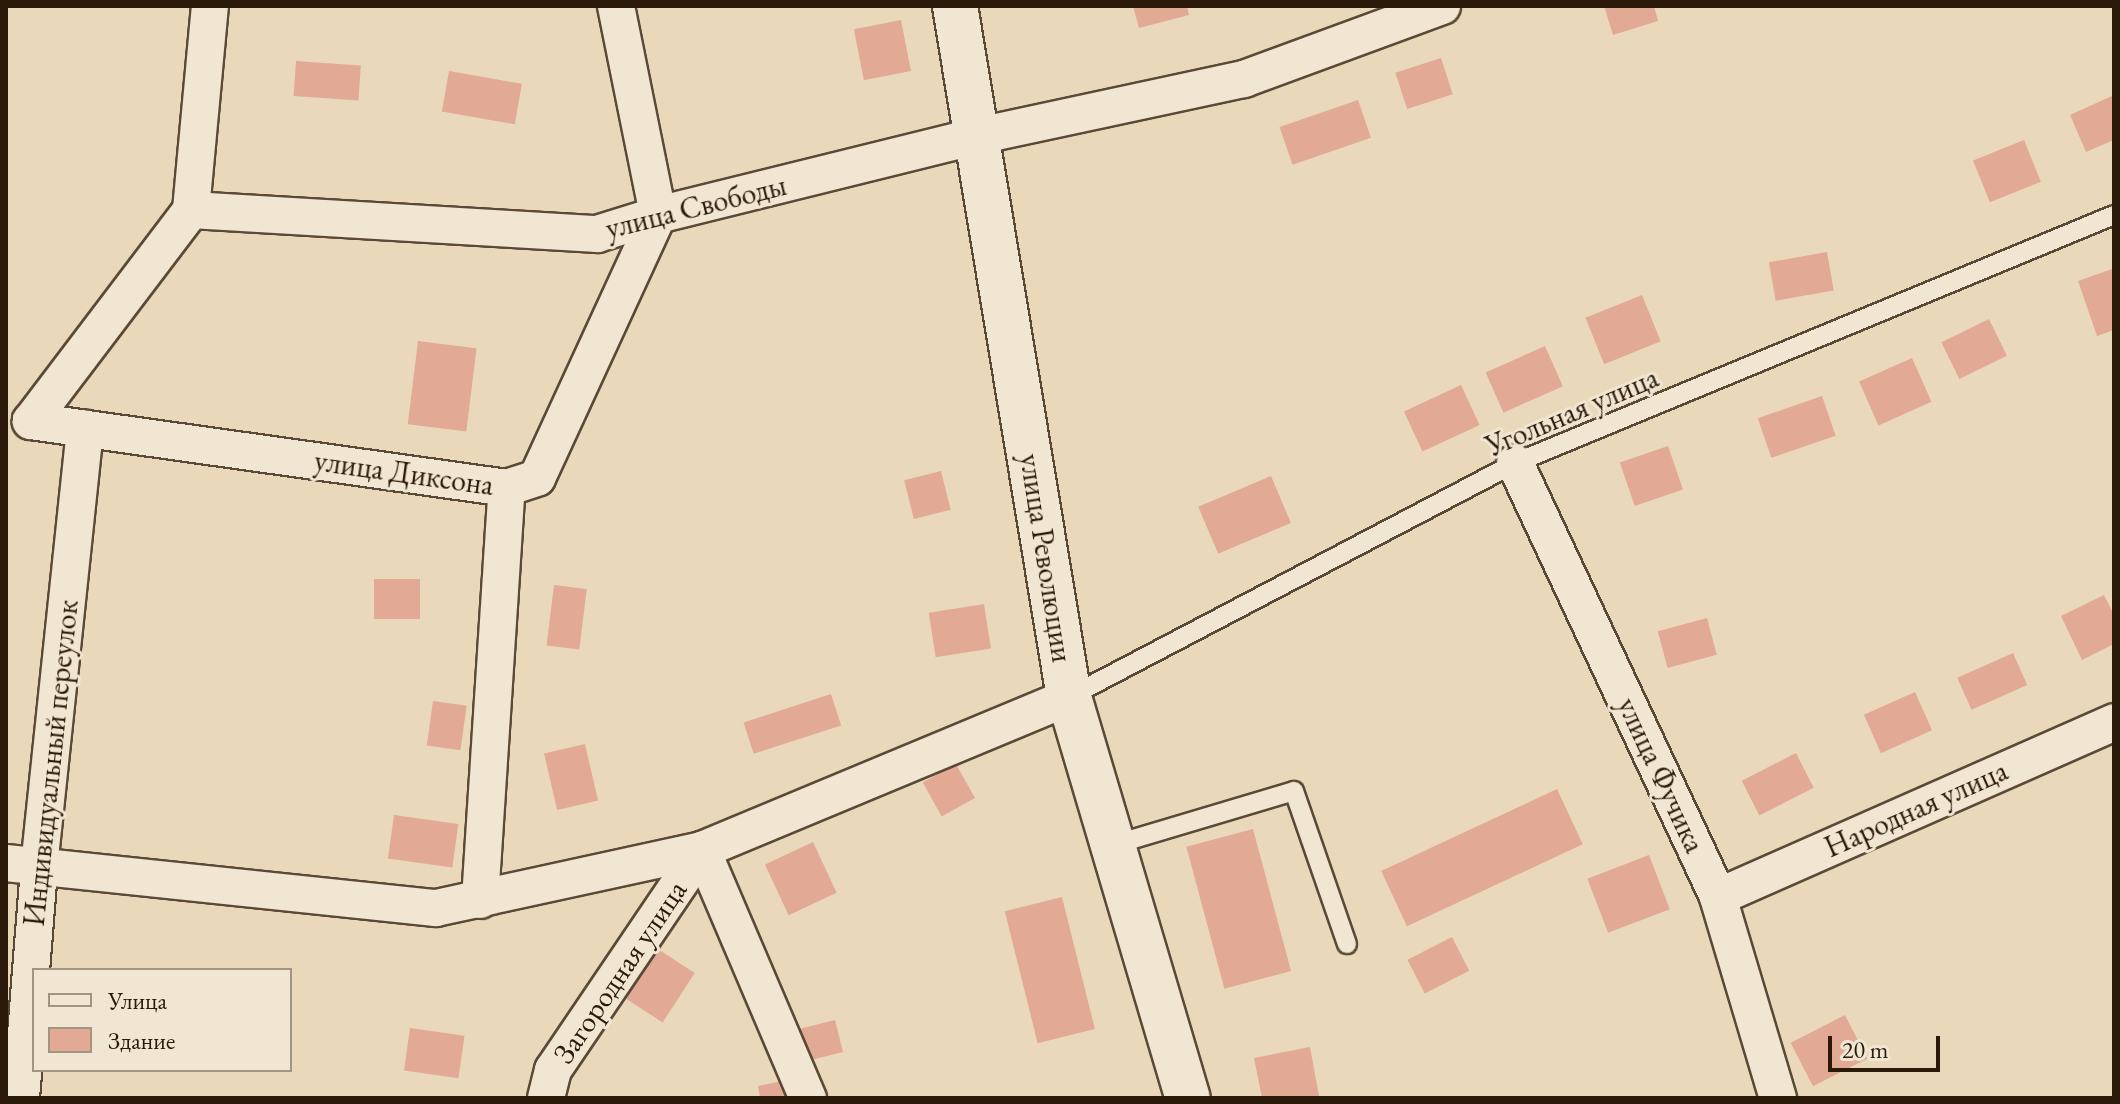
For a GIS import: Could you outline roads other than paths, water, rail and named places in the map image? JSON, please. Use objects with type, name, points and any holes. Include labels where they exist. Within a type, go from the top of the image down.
[{"type":"street","points":[[191,210],[210,6]]},
{"type":"street","points":[[616,6],[658,215]]},
{"type":"street","name":"улица Революции","points":[[955,6],[1069,697],[1188,1098]]},
{"type":"street","name":"улица Свободы","points":[[191,210],[597,234],[658,215],[978,136],[1244,79],[1442,6]]},
{"type":"street","name":"улица Диксона","points":[[191,210],[31,421],[507,488],[537,478],[658,215]]},
{"type":"street","name":"Индивидуальный переулок","points":[[21,1098],[23,865],[85,428]]},
{"type":"street","name":"улица Фучика","points":[[1515,463],[1718,897],[1778,1098]]},
{"type":"street","points":[[480,900],[507,488]]},
{"type":"street","points":[[23,865],[436,908],[702,850],[1069,697]]},
{"type":"street","name":"Народная улица","points":[[1718,897],[2114,722]]},
{"type":"street","points":[[702,850],[808,1098]]},
{"type":"street","name":"Загородная улица","points":[[546,1098],[553,1070],[702,850]]},
{"type":"lane","name":"Угольная улица","points":[[1069,697],[1515,463],[2114,215]]},
{"type":"lane","points":[[1123,842],[1294,791],[1347,944]]}]
